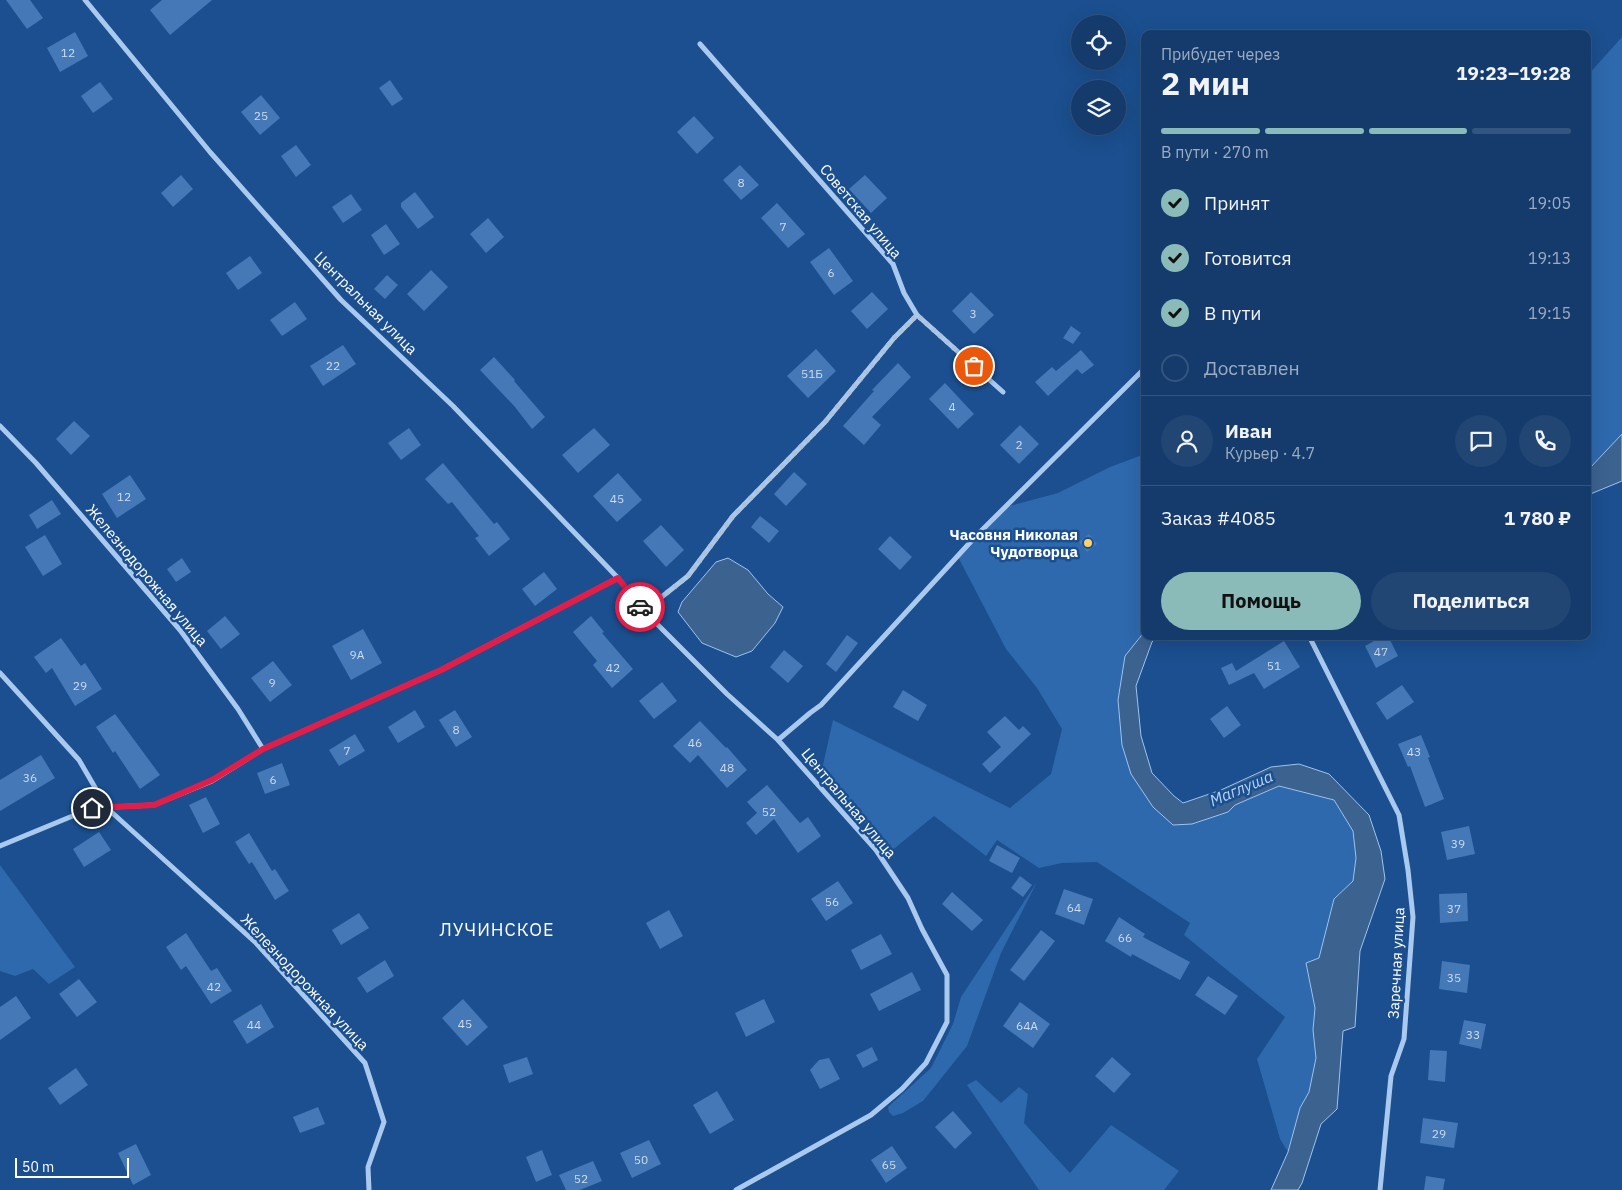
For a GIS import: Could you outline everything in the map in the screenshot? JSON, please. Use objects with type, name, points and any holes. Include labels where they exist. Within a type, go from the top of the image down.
[{"type":"street","name":"Центральная улица","points":[[85,0],[210,152],[341,300],[454,406],[618,578],[644,611],[726,694],[778,740],[876,850],[908,898],[922,929],[947,975],[946,1022],[926,1063],[902,1089],[871,1115],[736,1190]]},
{"type":"street","name":"Советская улица","points":[[700,44],[893,264],[904,293],[917,315],[1003,392]]},
{"type":"street","points":[[644,611],[688,576],[733,516],[825,422],[894,338],[917,315]]},
{"type":"street","points":[[778,740],[821,705],[957,555],[1141,372]]},
{"type":"street","name":"Железнодорожная улица","points":[[0,426],[36,463],[180,630],[238,709],[263,749]]},
{"type":"street","points":[[0,846],[92,808],[154,805],[212,780],[263,749],[441,670],[618,578]]},
{"type":"street","name":"Заречная улица","points":[[1311,640],[1398,815],[1408,870],[1413,917],[1404,1039],[1391,1076],[1380,1190]]},
{"type":"street","name":"Железнодорожная улица","points":[[0,673],[79,760],[107,808],[256,943],[365,1063],[384,1122],[368,1167],[369,1190]]},
{"type":"shaded area","points":[[1622,37],[1622,434],[1591,467],[1591,72]]},
{"type":"shaded area","points":[[1141,455],[1141,636],[1125,656],[1122,745],[1192,824],[1228,812],[1235,805],[1279,786],[1334,800],[1353,831],[1356,858],[1353,881],[1334,899],[1319,958],[1306,963],[1315,1008],[1313,1030],[1316,1058],[1309,1092],[1300,1108],[1288,1152],[1280,1139],[1257,1059],[1285,1017],[1184,935],[1190,923],[1097,862],[1062,863],[1039,868],[997,840],[986,856],[934,816],[890,852],[821,774],[833,720],[1010,808],[1051,774],[1062,729],[1037,688],[1006,649],[957,555],[1006,507],[1058,493],[1110,467]]},
{"type":"shaded area","points":[[0,865],[75,967],[49,984],[33,969],[15,976],[0,971]]},
{"type":"shaded area","points":[[1037,882],[1001,953],[967,1046],[923,1101],[903,1113],[893,1116],[889,1112],[888,1107],[931,1068],[953,1024],[961,997]]},
{"type":"shaded area","points":[[976,1080],[1001,1103],[1019,1087],[1028,1094],[1024,1123],[1070,1173],[1111,1125],[1179,1171],[1164,1190],[1039,1190],[967,1085]]},
{"type":"water","points":[[1622,434],[1622,481],[1591,494],[1591,467]]},
{"type":"water","points":[[728,558],[748,570],[768,594],[783,607],[775,623],[752,651],[736,657],[702,643],[678,612],[682,602],[716,562]]},
{"type":"water","name":"Маглуша","points":[[1141,636],[1141,640],[1154,640],[1136,686],[1141,736],[1152,773],[1183,803],[1221,790],[1271,767],[1299,764],[1329,774],[1369,815],[1381,851],[1385,879],[1360,951],[1355,1027],[1343,1031],[1337,1109],[1321,1124],[1298,1190],[1271,1190],[1288,1152],[1300,1108],[1309,1092],[1316,1058],[1313,1030],[1315,1008],[1306,963],[1319,958],[1334,899],[1353,881],[1356,858],[1353,831],[1334,800],[1279,786],[1235,805],[1228,812],[1192,824],[1173,825],[1153,807],[1131,774],[1122,745],[1118,700],[1125,656]]},
{"type":"building","points":[[6,0],[30,0],[43,18],[27,29]]},
{"type":"building","points":[[162,0],[212,0],[170,35],[150,10]]},
{"type":"building","points":[[75,32],[88,56],[60,72],[47,48]]},
{"type":"building","points":[[390,80],[403,99],[392,106],[379,88]]},
{"type":"building","points":[[100,82],[113,99],[93,113],[81,96]]},
{"type":"building","points":[[261,95],[280,118],[260,135],[241,112]]},
{"type":"building","points":[[694,116],[714,138],[697,154],[677,132]]},
{"type":"building","points":[[296,145],[311,165],[296,177],[281,156]]},
{"type":"building","points":[[740,165],[759,185],[741,200],[723,180]]},
{"type":"building","points":[[181,175],[193,189],[173,207],[161,193]]},
{"type":"building","points":[[865,175],[887,198],[871,213],[849,189]]},
{"type":"building","points":[[415,192],[434,217],[418,229],[401,207],[401,203]]},
{"type":"building","points":[[351,194],[362,210],[343,223],[332,207]]},
{"type":"building","points":[[777,203],[805,234],[788,248],[761,218]]},
{"type":"building","points":[[488,218],[504,237],[486,253],[470,234]]},
{"type":"building","points":[[386,224],[400,244],[384,255],[371,235]]},
{"type":"building","points":[[829,248],[853,281],[834,295],[810,262]]},
{"type":"building","points":[[250,256],[262,273],[238,290],[226,273]]},
{"type":"building","points":[[431,270],[448,287],[424,311],[407,294]]},
{"type":"building","points":[[387,275],[398,285],[385,299],[374,289]]},
{"type":"building","points":[[872,292],[888,309],[867,329],[851,311]]},
{"type":"building","points":[[971,292],[994,315],[974,334],[952,311]]},
{"type":"building","points":[[295,302],[307,319],[282,336],[270,320]]},
{"type":"building","points":[[1071,326],[1081,333],[1073,344],[1063,338]]},
{"type":"building","points":[[343,345],[356,364],[323,386],[310,366]]},
{"type":"building","points":[[816,349],[836,371],[808,398],[787,376]]},
{"type":"building","points":[[1081,350],[1094,365],[1082,374],[1077,369],[1048,396],[1035,382],[1052,367],[1056,371]]},
{"type":"building","points":[[494,357],[545,417],[532,429],[515,407],[480,370]]},
{"type":"building","points":[[898,363],[911,377],[872,417],[881,425],[864,445],[843,426],[874,391],[872,390]]},
{"type":"building","points":[[945,383],[974,414],[958,429],[929,399]]},
{"type":"building","points":[[74,421],[90,436],[71,455],[56,439]]},
{"type":"building","points":[[1020,425],[1039,444],[1019,464],[1000,445]]},
{"type":"building","points":[[409,428],[421,445],[401,460],[388,443]]},
{"type":"building","points":[[594,428],[610,445],[578,473],[562,455]]},
{"type":"building","points":[[443,463],[494,524],[497,522],[510,539],[489,556],[475,538],[479,536],[452,502],[448,504],[425,479]]},
{"type":"building","points":[[794,472],[807,484],[786,506],[774,494]]},
{"type":"building","points":[[618,473],[642,500],[617,522],[593,496]]},
{"type":"building","points":[[130,475],[146,499],[117,518],[102,494]]},
{"type":"building","points":[[52,500],[61,514],[37,529],[29,515]]},
{"type":"building","points":[[760,516],[779,531],[769,543],[751,527]]},
{"type":"building","points":[[661,525],[684,550],[666,567],[643,541]]},
{"type":"building","name":"Часовня Николая Чудотворца","points":[[1089,534],[1097,544],[1087,552],[1079,542]]},
{"type":"building","points":[[45,535],[62,564],[43,576],[25,547]]},
{"type":"building","points":[[890,536],[912,557],[900,570],[878,549]]},
{"type":"building","points":[[182,558],[191,572],[176,582],[167,569]]},
{"type":"building","points":[[544,572],[557,589],[535,606],[522,589]]},
{"type":"building","points":[[225,616],[240,634],[221,649],[207,631]]},
{"type":"building","points":[[591,616],[604,632],[602,633],[633,669],[612,688],[593,665],[597,661],[573,632]]},
{"type":"building","points":[[363,629],[382,663],[351,680],[332,646]]},
{"type":"building","points":[[847,635],[858,643],[836,672],[826,664]]},
{"type":"building","points":[[61,638],[81,666],[85,663],[102,689],[75,706],[52,668],[46,673],[34,657]]},
{"type":"building","points":[[1376,640],[1390,640],[1398,656],[1376,668],[1365,646]]},
{"type":"building","points":[[1284,641],[1300,667],[1264,689],[1254,673],[1229,685],[1221,668],[1232,663],[1236,671]]},
{"type":"building","points":[[784,650],[803,666],[788,683],[770,667]]},
{"type":"building","points":[[273,661],[292,685],[270,702],[251,678]]},
{"type":"building","points":[[662,682],[677,701],[654,719],[639,701]]},
{"type":"building","points":[[1402,685],[1414,702],[1387,720],[1376,703]]},
{"type":"building","points":[[903,690],[927,705],[918,721],[893,707]]},
{"type":"building","points":[[1227,706],[1241,725],[1224,738],[1210,719]]},
{"type":"building","points":[[415,710],[425,727],[398,743],[388,727]]},
{"type":"building","points":[[455,710],[472,737],[456,747],[439,720]]},
{"type":"building","points":[[115,714],[160,775],[140,789],[115,751],[113,753],[96,727]]},
{"type":"building","points":[[1005,716],[1019,730],[1023,726],[1031,734],[990,773],[982,764],[1001,747],[987,732]]},
{"type":"building","points":[[700,721],[747,770],[727,788],[698,755],[690,763],[673,746]]},
{"type":"building","points":[[355,734],[365,751],[339,766],[329,750]]},
{"type":"building","points":[[1421,735],[1444,799],[1425,807],[1410,766],[1408,767],[1398,744]]},
{"type":"building","points":[[41,755],[55,778],[0,811],[0,780]]},
{"type":"building","points":[[282,763],[290,785],[265,794],[257,773]]},
{"type":"building","points":[[767,785],[800,823],[808,817],[821,836],[798,853],[774,819],[756,835],[746,823],[757,813],[747,802]]},
{"type":"building","points":[[206,797],[220,824],[203,833],[189,805]]},
{"type":"building","points":[[1469,826],[1475,854],[1447,860],[1441,832]]},
{"type":"building","points":[[99,832],[111,850],[84,867],[73,849]]},
{"type":"building","points":[[249,833],[272,871],[275,869],[289,891],[275,900],[252,862],[249,864],[235,842]]},
{"type":"building","points":[[997,845],[1020,858],[1012,873],[989,861]]},
{"type":"building","points":[[1020,876],[1032,885],[1023,897],[1011,888]]},
{"type":"building","points":[[838,881],[853,903],[826,921],[811,899]]},
{"type":"building","points":[[1064,889],[1093,899],[1084,925],[1055,914]]},
{"type":"building","points":[[952,892],[983,920],[972,931],[942,904]]},
{"type":"building","points":[[1467,893],[1468,921],[1440,923],[1439,894]]},
{"type":"building","points":[[669,910],[683,936],[660,949],[646,923]]},
{"type":"building","points":[[359,913],[369,928],[341,945],[332,930]]},
{"type":"building","points":[[1119,917],[1145,934],[1143,937],[1190,962],[1180,980],[1132,954],[1131,957],[1105,941]]},
{"type":"building","points":[[1041,930],[1055,941],[1024,981],[1010,970]]},
{"type":"building","points":[[186,933],[211,971],[217,968],[232,991],[211,1004],[186,966],[181,970],[166,947]]},
{"type":"building","points":[[881,934],[892,954],[861,970],[851,950]]},
{"type":"building","points":[[385,960],[394,976],[367,993],[357,978]]},
{"type":"building","points":[[1442,961],[1470,965],[1467,993],[1439,989]]},
{"type":"building","points":[[912,972],[921,990],[879,1011],[870,994]]},
{"type":"building","points":[[1208,976],[1238,996],[1225,1015],[1195,995]]},
{"type":"building","points":[[79,979],[97,1002],[77,1017],[59,994]]},
{"type":"building","points":[[16,996],[31,1018],[0,1040],[0,1007]]},
{"type":"building","points":[[463,999],[488,1027],[467,1046],[442,1018]]},
{"type":"building","points":[[764,999],[775,1022],[746,1037],[735,1013]]},
{"type":"building","points":[[1020,1002],[1050,1024],[1033,1048],[1003,1026]]},
{"type":"building","points":[[261,1004],[274,1027],[247,1044],[233,1021]]},
{"type":"building","points":[[1464,1020],[1486,1024],[1481,1049],[1459,1044]]},
{"type":"building","points":[[872,1047],[878,1060],[863,1068],[856,1055]]},
{"type":"building","points":[[1430,1050],[1447,1051],[1445,1082],[1428,1080]]},
{"type":"building","points":[[527,1057],[533,1074],[509,1083],[503,1065]]},
{"type":"building","points":[[1112,1057],[1131,1074],[1114,1093],[1095,1076]]},
{"type":"building","points":[[829,1058],[840,1079],[820,1089],[810,1070],[819,1060]]},
{"type":"building","points":[[76,1068],[88,1085],[60,1105],[48,1088]]},
{"type":"building","points":[[717,1091],[734,1120],[710,1134],[693,1105]]},
{"type":"building","points":[[318,1107],[325,1124],[300,1133],[293,1117]]},
{"type":"building","points":[[953,1111],[972,1133],[955,1149],[935,1127]]},
{"type":"building","points":[[1423,1118],[1458,1123],[1454,1148],[1420,1143]]},
{"type":"building","points":[[649,1140],[661,1164],[632,1178],[620,1153]]},
{"type":"building","points":[[136,1144],[151,1175],[133,1185],[118,1153]]},
{"type":"building","points":[[892,1146],[907,1168],[886,1183],[871,1160]]},
{"type":"building","points":[[542,1150],[552,1175],[536,1182],[526,1157]]},
{"type":"building","points":[[593,1161],[602,1181],[580,1190],[566,1190],[559,1175]]},
{"type":"building","points":[[1426,1176],[1445,1179],[1443,1190],[1424,1190]]},
{"type":"way so far","points":[[640,607],[644,611],[688,576],[733,516],[825,422],[894,338],[917,315],[974,366]]},
{"type":"place","name":"Часовня Николая Чудотворца","points":[[1088,543]]},
{"type":"district","name":"ЛУЧИНСКОЕ","points":[[497,929]]},
{"type":"route","points":[[92,808],[154,805],[212,780],[263,749],[441,670],[618,578],[640,607]]}]
